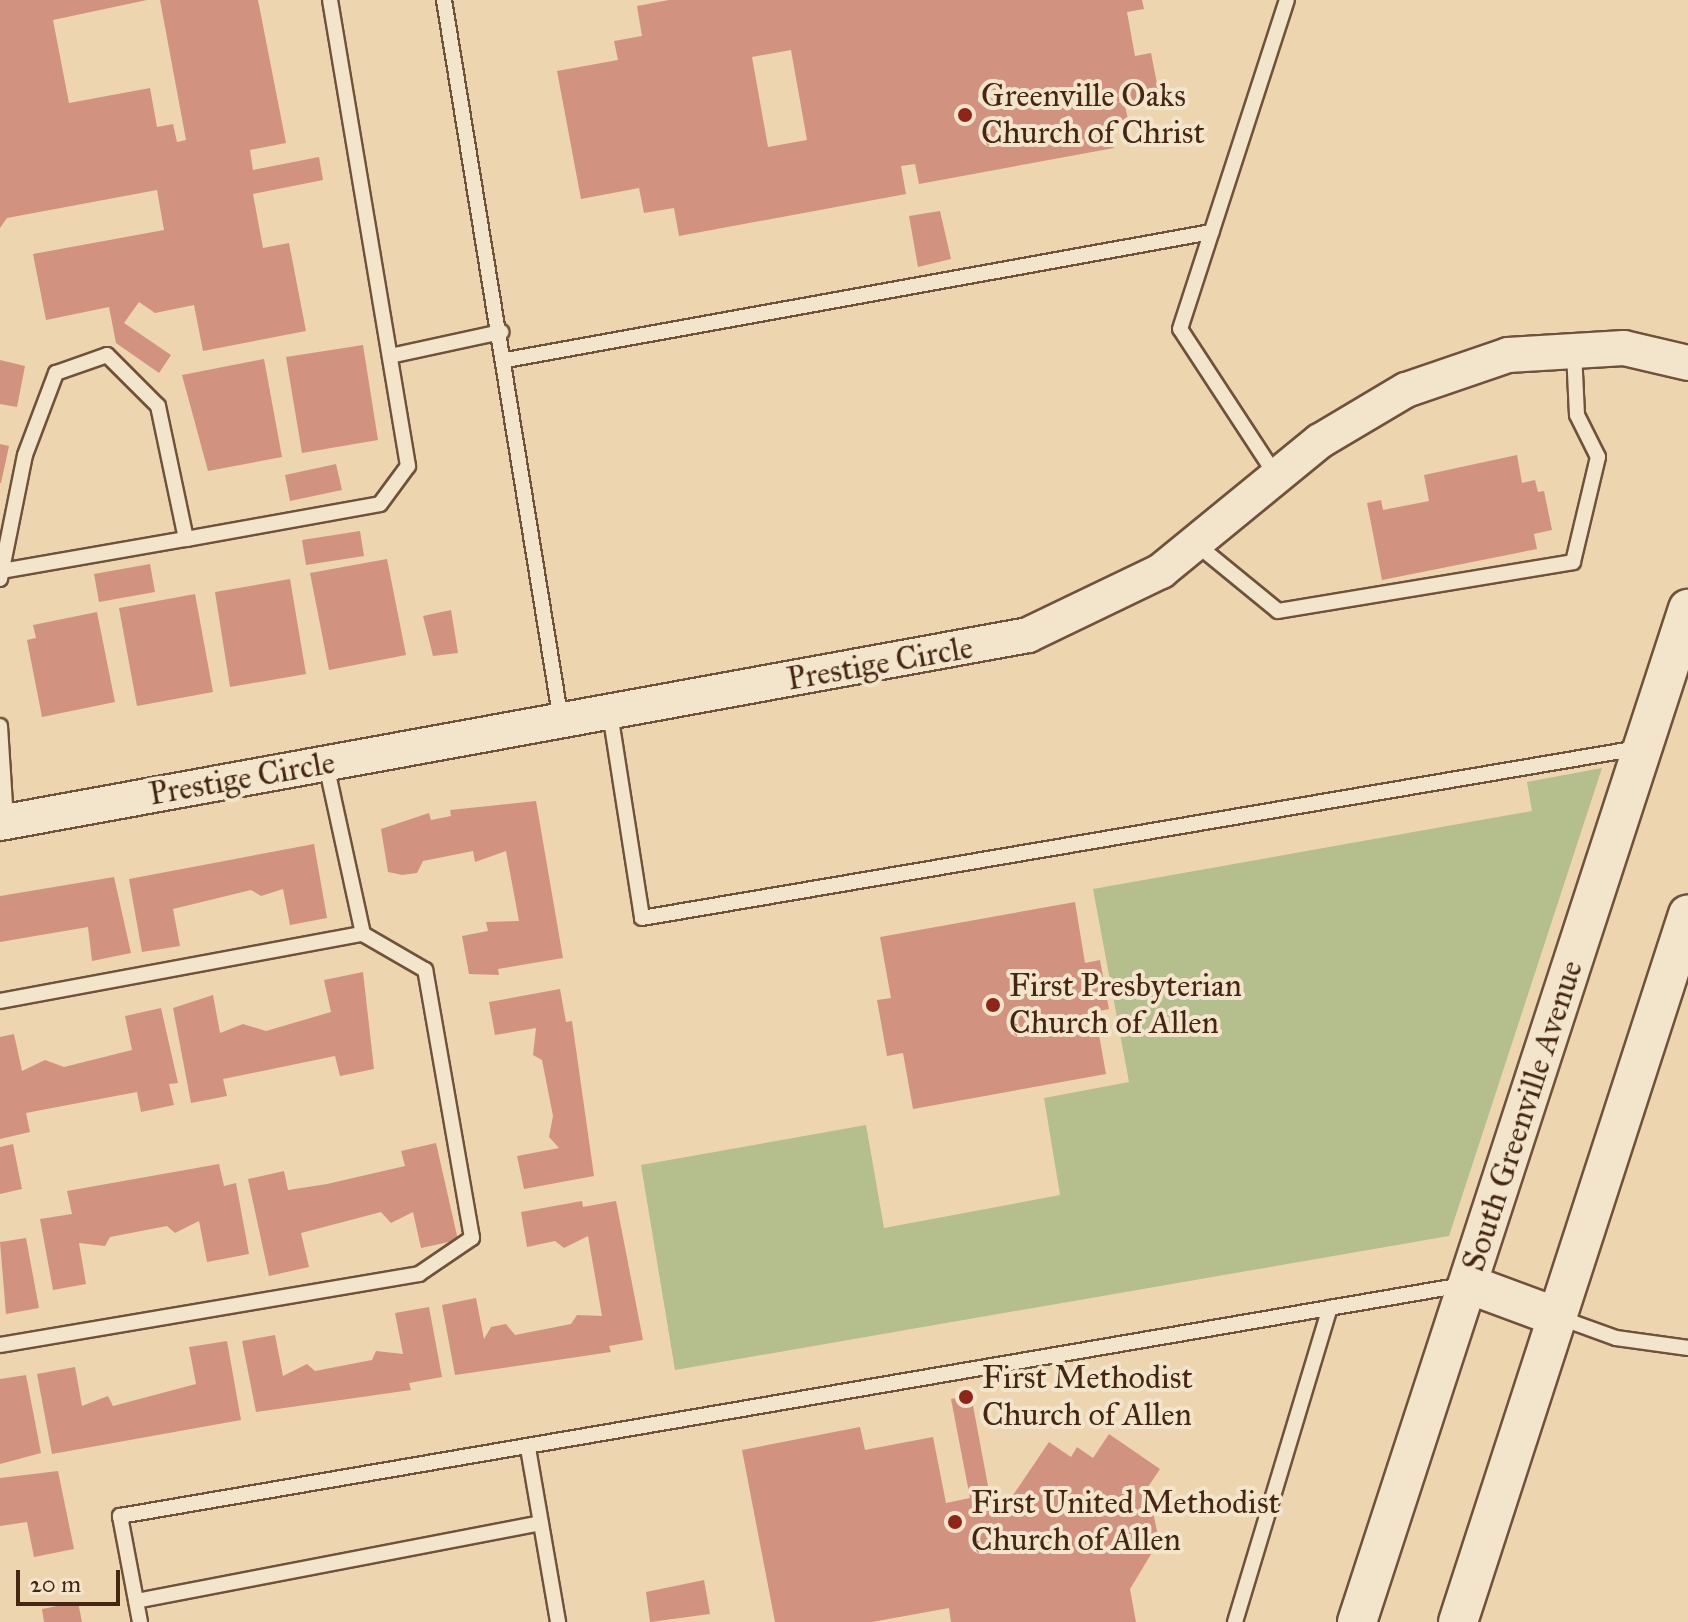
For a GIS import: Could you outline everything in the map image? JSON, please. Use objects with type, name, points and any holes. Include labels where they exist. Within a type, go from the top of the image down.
[{"type":"main road","name":"South Greenville Avenue","points":[[1357,1622],[1688,609]]},
{"type":"main road","points":[[1458,1622],[1686,925]]},
{"type":"main road","points":[[1468,1284],[1557,1317]]},
{"type":"street","name":"Prestige Circle","points":[[3,822],[1028,635],[1121,595],[1275,474],[1406,390],[1508,355],[1624,348],[1688,363]]},
{"type":"lane","points":[[186,539],[158,406],[107,355],[56,373],[25,455],[1,575],[380,504],[408,466],[330,0]]},
{"type":"lane","points":[[444,0],[506,360],[561,722]]},
{"type":"lane","points":[[1275,474],[1180,329],[1287,0]]},
{"type":"lane","points":[[506,360],[1211,232]]},
{"type":"lane","points":[[390,356],[501,332]]},
{"type":"lane","points":[[1191,540],[1278,611],[1573,562],[1598,457],[1577,415],[1574,352]]},
{"type":"lane","points":[[610,713],[642,918],[1643,747]]},
{"type":"lane","points":[[0,726],[3,822]]},
{"type":"lane","points":[[326,764],[363,934]]},
{"type":"lane","points":[[0,1001],[363,934],[425,970],[472,1238],[419,1274],[0,1345]]},
{"type":"lane","points":[[140,1622],[120,1516],[1468,1284]]},
{"type":"lane","points":[[1235,1622],[1330,1308]]},
{"type":"lane","points":[[1557,1317],[1616,1338],[1686,1353]]},
{"type":"lane","points":[[528,1448],[558,1622]]},
{"type":"lane","points":[[136,1601],[541,1523]]},
{"type":"green space","points":[[1602,768],[1449,1236],[675,1370],[641,1165],[866,1125],[884,1228],[1060,1195],[1044,1098],[1129,1082],[1093,889],[1532,811],[1527,782]]},
{"type":"building","points":[[0,0],[147,0],[53,20],[69,103],[150,88],[157,127],[173,124],[177,142],[186,140],[160,0],[258,0],[286,143],[250,150],[253,170],[319,157],[323,180],[253,194],[263,248],[289,243],[306,331],[203,351],[194,305],[155,313],[139,302],[124,323],[171,355],[159,373],[116,343],[109,307],[46,320],[33,254],[164,230],[157,190],[7,218],[0,228]]},
{"type":"building","name":"Greenville Oaks Church of Christ","points":[[669,0],[1142,0],[1144,9],[1127,12],[1135,56],[1151,53],[1160,99],[1125,106],[1129,124],[1110,127],[1114,148],[919,184],[915,164],[901,166],[906,194],[679,236],[674,208],[644,213],[639,188],[581,199],[557,71],[618,60],[614,41],[642,36],[637,6]],"holes":[[[791,50],[807,140],[768,147],[752,57]]]},
{"type":"building","points":[[940,211],[951,259],[918,267],[909,216]]},
{"type":"building","points":[[363,345],[378,440],[302,453],[286,357]]},
{"type":"building","points":[[264,359],[282,457],[208,471],[182,375]]},
{"type":"building","points":[[0,360],[25,366],[17,407],[0,404]]},
{"type":"building","points":[[0,444],[9,446],[1,483],[0,483]]},
{"type":"building","points":[[1517,455],[1522,483],[1535,480],[1538,492],[1544,491],[1552,530],[1534,534],[1537,549],[1382,580],[1367,503],[1381,500],[1383,510],[1429,501],[1424,475]]},
{"type":"building","points":[[336,464],[342,490],[290,501],[285,475]]},
{"type":"building","points":[[360,531],[364,556],[306,565],[302,540]]},
{"type":"building","points":[[387,559],[406,655],[329,670],[310,573]]},
{"type":"building","points":[[150,564],[155,592],[99,602],[94,574]]},
{"type":"building","points":[[290,579],[306,674],[230,687],[215,592]]},
{"type":"building","points":[[195,594],[213,692],[137,706],[119,608]]},
{"type":"building","points":[[451,610],[458,653],[433,656],[423,616]]},
{"type":"building","points":[[97,612],[115,702],[42,717],[27,640],[36,638],[33,625]]},
{"type":"building","points":[[536,801],[563,958],[498,969],[499,975],[469,974],[462,936],[488,931],[486,922],[519,921],[506,851],[475,862],[473,851],[423,861],[417,873],[402,875],[388,872],[381,829],[429,813],[431,820],[451,816],[450,810]]},
{"type":"building","points":[[314,844],[327,918],[290,925],[283,889],[261,896],[251,890],[173,909],[180,946],[142,952],[129,879]]},
{"type":"building","points":[[114,877],[131,953],[92,961],[88,927],[0,942],[0,896]]},
{"type":"building","name":"First Presbyterian Church of Allen","points":[[1075,902],[1085,963],[1100,960],[1109,1009],[1095,1012],[1106,1074],[913,1109],[903,1053],[887,1056],[877,1000],[891,998],[880,937]]},
{"type":"building","points":[[363,972],[374,1069],[340,1076],[335,1056],[223,1079],[227,1096],[191,1103],[173,1008],[213,995],[220,1033],[243,1024],[266,1031],[331,1012],[324,980]]},
{"type":"building","points":[[560,989],[566,1022],[572,1021],[594,1176],[524,1189],[517,1156],[559,1148],[549,1137],[553,1116],[542,1060],[533,1055],[536,1028],[495,1035],[489,1002]]},
{"type":"building","points":[[161,1008],[178,1083],[169,1084],[174,1105],[141,1112],[137,1092],[26,1113],[30,1132],[0,1139],[0,1037],[14,1034],[22,1071],[45,1060],[64,1067],[132,1050],[125,1016]]},
{"type":"building","points":[[436,1143],[458,1240],[421,1248],[413,1212],[391,1223],[381,1212],[301,1233],[309,1267],[269,1276],[248,1179],[284,1171],[288,1190],[327,1184],[405,1166],[401,1151]]},
{"type":"building","points":[[13,1144],[22,1189],[0,1194],[0,1147]]},
{"type":"building","points":[[219,1164],[224,1186],[236,1183],[249,1254],[207,1262],[199,1221],[175,1233],[167,1226],[110,1237],[105,1246],[79,1243],[86,1284],[53,1290],[40,1219],[72,1214],[67,1191]]},
{"type":"building","points":[[582,1201],[583,1207],[616,1201],[643,1340],[609,1346],[611,1352],[455,1375],[442,1305],[476,1298],[484,1339],[491,1327],[506,1324],[515,1335],[571,1324],[577,1315],[602,1316],[588,1236],[564,1248],[555,1241],[527,1247],[521,1212]]},
{"type":"building","points":[[26,1238],[39,1308],[6,1314],[0,1242]]},
{"type":"building","points":[[429,1307],[442,1377],[409,1383],[411,1390],[256,1412],[242,1341],[275,1335],[283,1376],[307,1364],[315,1371],[372,1360],[376,1351],[403,1354],[395,1313]]},
{"type":"building","points":[[227,1341],[241,1420],[52,1454],[37,1374],[75,1367],[82,1406],[108,1396],[113,1406],[196,1384],[189,1347]]},
{"type":"building","points":[[26,1375],[41,1453],[0,1464],[0,1379]]},
{"type":"building","name":"First United Methodist Church of Allen","points":[[971,1395],[989,1491],[1007,1504],[1049,1442],[1071,1457],[1077,1447],[1093,1458],[1109,1434],[1160,1469],[1148,1487],[1159,1541],[1130,1589],[1136,1622],[951,1622],[949,1608],[872,1622],[775,1622],[742,1450],[860,1427],[865,1450],[933,1437],[946,1503],[970,1498],[951,1399]]},
{"type":"building","points":[[58,1471],[74,1549],[34,1557],[27,1522],[0,1526],[0,1478]]},
{"type":"building","points":[[704,1580],[710,1614],[650,1622],[646,1592]]},
{"type":"building","points":[[78,1602],[82,1622],[44,1622],[42,1609]]},
{"type":"place","name":"Greenville Oaks Church of Christ","points":[[965,115]]},
{"type":"place","name":"First Presbyterian Church of Allen","points":[[993,1005]]},
{"type":"place","name":"First Methodist Church of Allen","points":[[966,1397]]},
{"type":"place","name":"First United Methodist Church of Allen","points":[[955,1522]]}]
